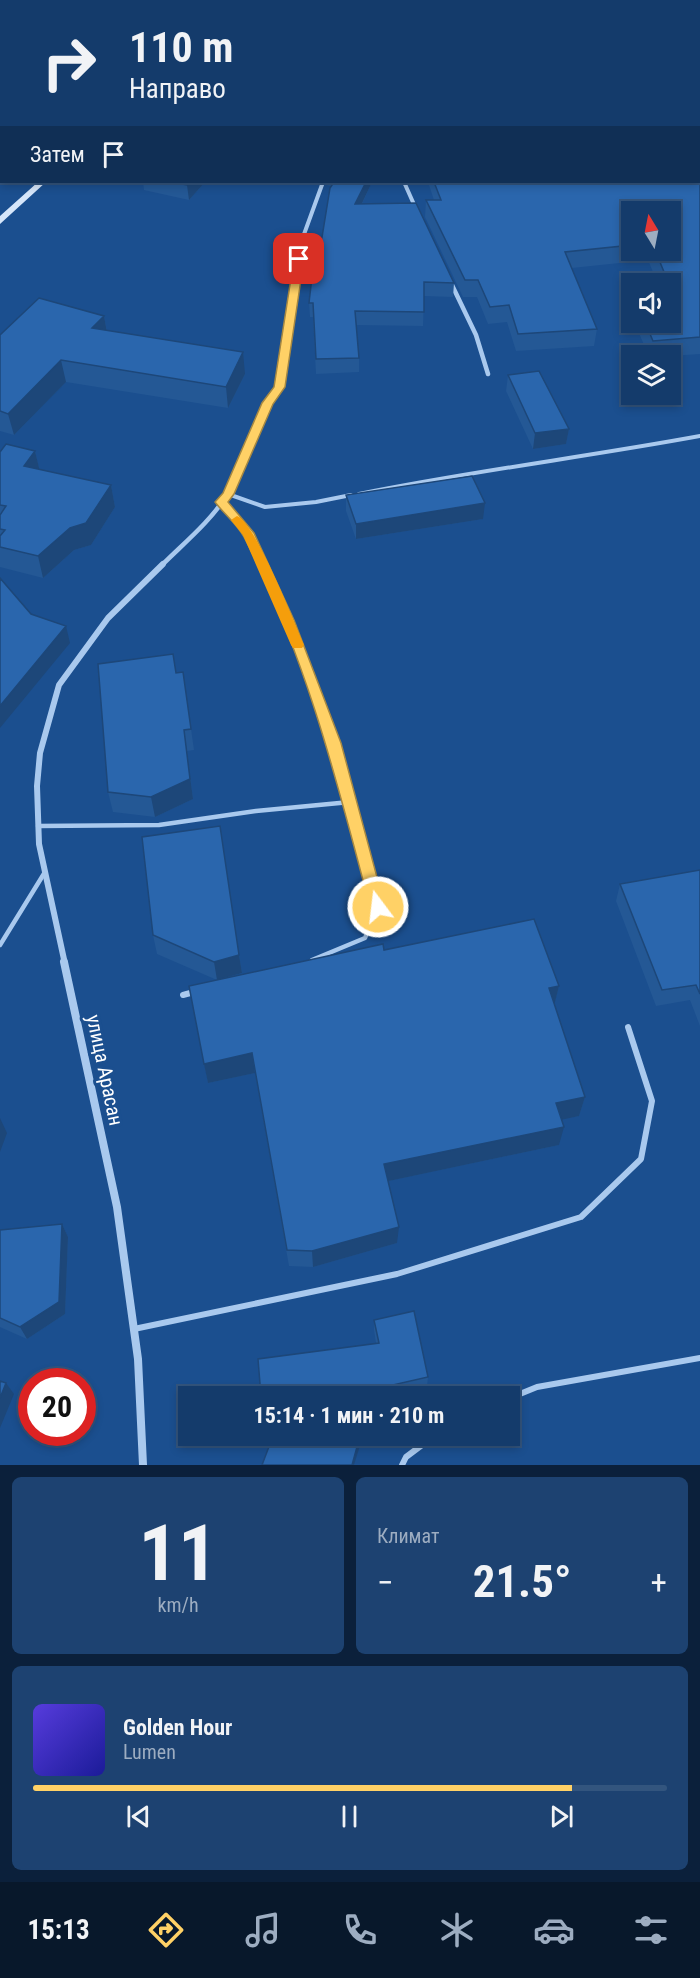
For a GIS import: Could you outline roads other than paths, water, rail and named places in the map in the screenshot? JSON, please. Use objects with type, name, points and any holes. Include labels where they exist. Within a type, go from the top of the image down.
[{"type":"main road","points":[[0,221],[41,183]]},
{"type":"street","points":[[221,502],[228,494],[268,403],[279,387],[303,237],[323,183]]},
{"type":"street","points":[[404,183],[420,220]]},
{"type":"street","points":[[450,282],[476,335],[488,374]]},
{"type":"street","name":"улица Арасан","points":[[143,1465],[138,1359],[117,1207],[45,872],[38,826],[37,786],[40,753],[59,685],[108,618],[210,518],[221,502]]},
{"type":"lane","points":[[228,494],[265,507],[316,502],[443,477],[580,458],[700,436]]},
{"type":"lane","points":[[221,502],[248,533],[288,620],[334,743],[378,907],[365,938],[303,962]]},
{"type":"lane","points":[[38,826],[159,825],[256,811],[350,802]]},
{"type":"lane","points":[[0,945],[45,872]]},
{"type":"lane","points":[[183,995],[204,989]]},
{"type":"lane","points":[[134,1329],[398,1274],[581,1217],[641,1159],[652,1101],[628,1028]]},
{"type":"lane","points":[[520,1394],[537,1387],[700,1358]]},
{"type":"lane","points":[[402,1465],[406,1457],[421,1446]]}]
